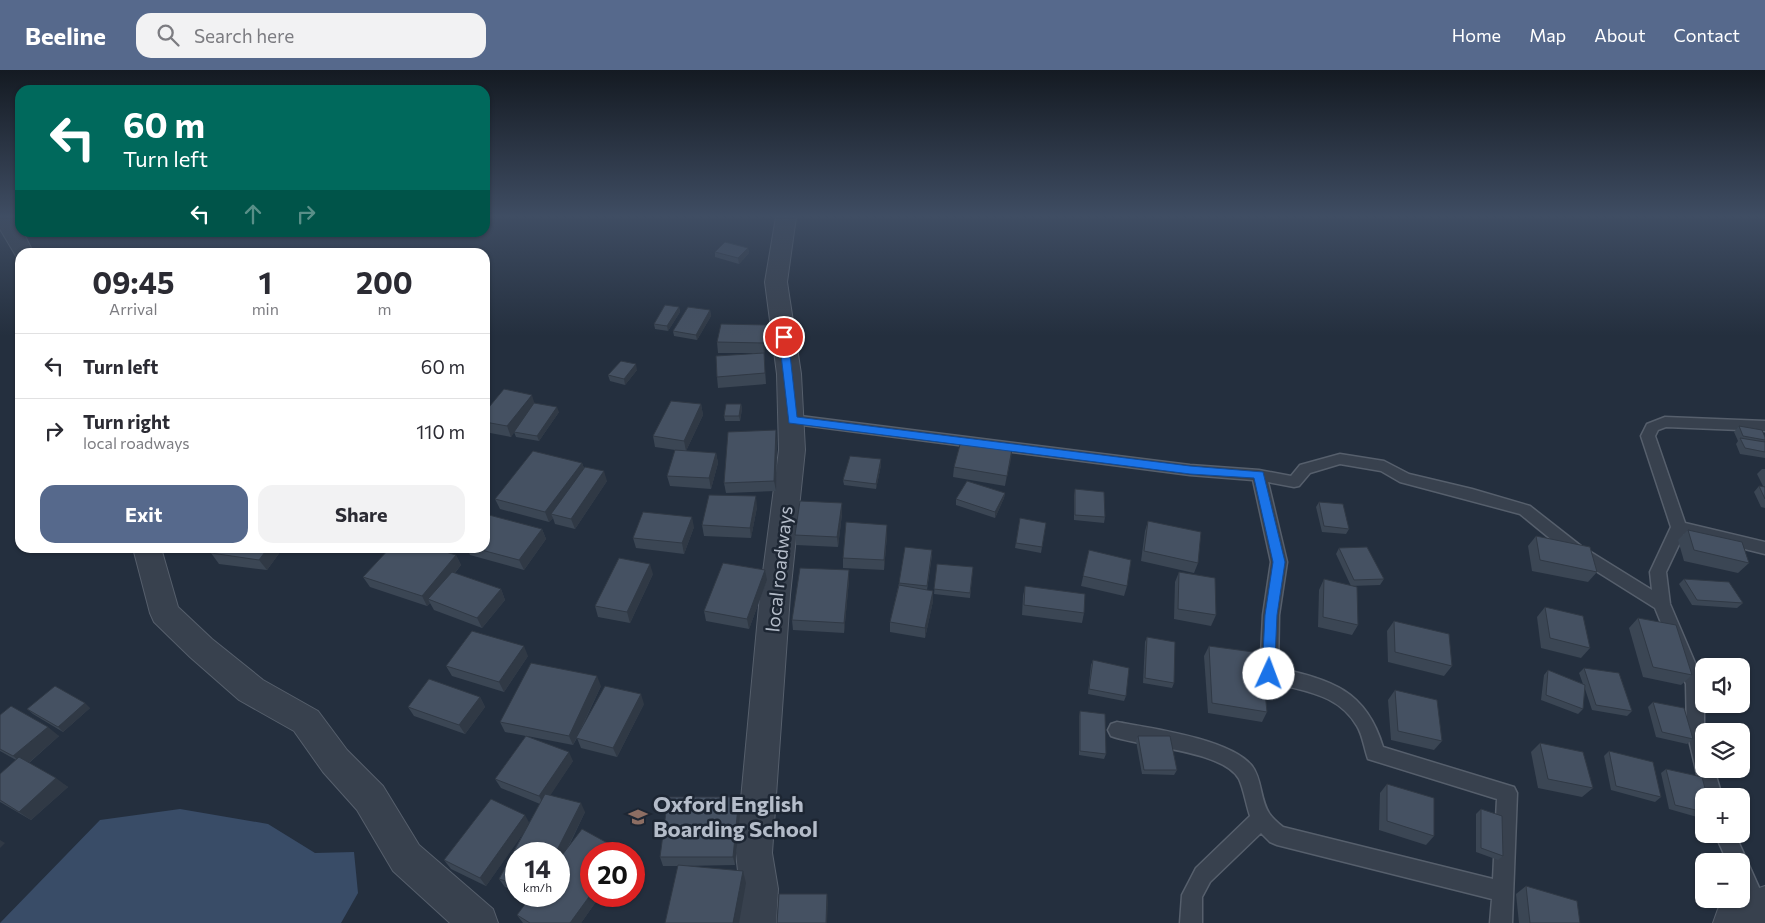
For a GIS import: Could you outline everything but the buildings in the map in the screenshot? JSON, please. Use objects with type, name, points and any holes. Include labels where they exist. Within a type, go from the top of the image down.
[{"type":"street","name":"local roadways","points":[[757,923],[759,889],[754,853],[757,807],[775,596],[792,450],[792,420],[776,282],[780,257]]},
{"type":"street","points":[[148,553],[165,613],[201,648],[251,690],[306,721],[335,761],[370,798],[406,858],[478,923]]},
{"type":"lane","points":[[792,420],[1190,470],[1259,475],[1294,482],[1305,470],[1340,458],[1384,466],[1405,478],[1472,494],[1524,510],[1575,550],[1662,604]]},
{"type":"lane","points":[[1696,723],[1695,684],[1662,604],[1658,572],[1679,527],[1648,436],[1652,427],[1665,422],[1765,426]]},
{"type":"lane","points":[[1259,475],[1279,562],[1271,615],[1269,674],[1324,687],[1345,697],[1363,720],[1376,753],[1507,793],[1501,923]]},
{"type":"lane","points":[[1679,527],[1765,548]]},
{"type":"lane","points":[[1117,730],[1171,740],[1230,758],[1246,773],[1261,819],[1277,834],[1503,892]]},
{"type":"lane","points":[[1191,923],[1192,895],[1203,876],[1261,819]]},
{"type":"water","points":[[180,809],[268,824],[315,853],[354,852],[358,893],[341,923],[0,923],[100,820]]},
{"type":"place","name":"Oxford English Boarding School","points":[[638,817]]},
{"type":"route","points":[[784,337],[792,420],[1190,470],[1259,475],[1279,562],[1271,615],[1269,674]]}]
